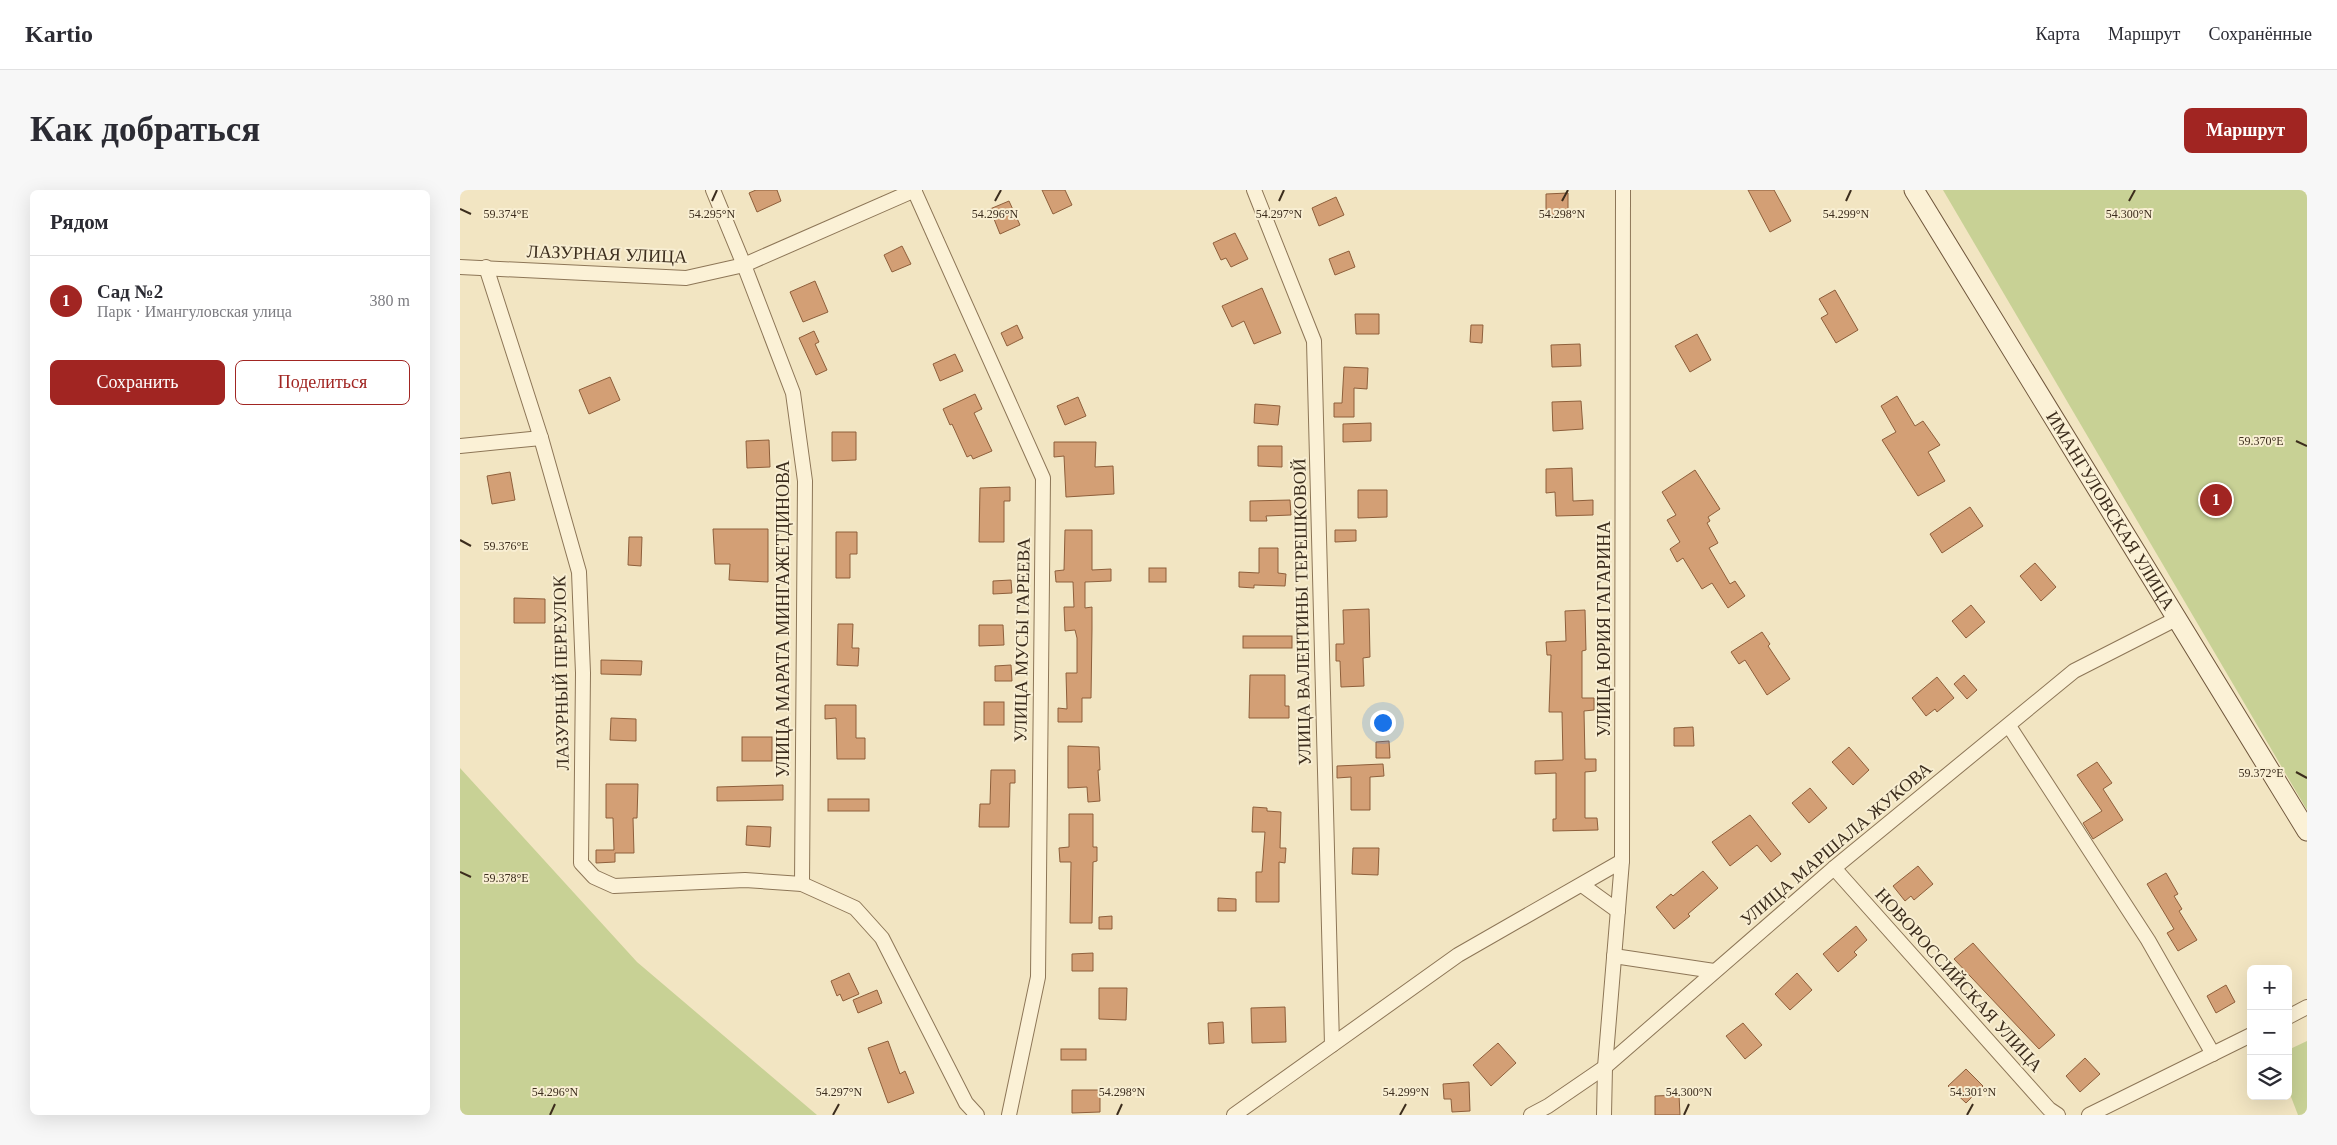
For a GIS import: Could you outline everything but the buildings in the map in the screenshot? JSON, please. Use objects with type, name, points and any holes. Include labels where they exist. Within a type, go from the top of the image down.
[{"type":"street","name":"УЛИЦА МАРАТА МИНГАЖЕТДИНОВА","points":[[713,190],[793,394],[805,481],[802,884]]},
{"type":"street","name":"ЛАЗУРНАЯ УЛИЦА","points":[[460,267],[686,278],[744,265],[914,190]]},
{"type":"street","name":"УЛИЦА МУСЫ ГАРЕЕВА","points":[[914,190],[1042,478],[1038,977],[1009,1115]]},
{"type":"street","name":"УЛИЦА ВАЛЕНТИНЫ ТЕРЕШКОВОЙ","points":[[1254,190],[1314,341],[1332,1045]]},
{"type":"street","name":"УЛИЦА ЮРИЯ ГАГАРИНА","points":[[1604,1115],[1605,1067],[1622,861],[1622,190]]},
{"type":"street","name":"ИМАНГУЛОВСКАЯ УЛИЦА","points":[[1914,190],[2307,831]]},
{"type":"street","name":"ЛАЗУРНЫЙ ПЕРЕУЛОК","points":[[486,268],[541,438],[579,572],[582,673],[581,863],[594,877],[614,886],[745,880],[802,884]]},
{"type":"street","points":[[460,446],[541,438]]},
{"type":"street","name":"УЛИЦА МАРШАЛА ЖУКОВА","points":[[1531,1115],[1548,1106],[1605,1067],[1834,868],[2074,672],[2176,619]]},
{"type":"street","points":[[2009,726],[2148,940],[2213,1054]]},
{"type":"street","points":[[1234,1115],[1458,955],[1622,861]]},
{"type":"street","name":"НОВОРОССИЙСКАЯ УЛИЦА","points":[[1834,868],[2049,1109],[2058,1115]]},
{"type":"street","points":[[802,884],[855,908],[882,938],[966,1103],[977,1115]]},
{"type":"street","points":[[1582,885],[1618,911]]},
{"type":"street","points":[[1614,956],[1714,971]]},
{"type":"street","points":[[2292,1015],[2307,1007]]},
{"type":"street","points":[[2089,1115],[2247,1038]]},
{"type":"green space","points":[[1943,190],[2307,190],[2307,810]]},
{"type":"green space","points":[[460,768],[637,962],[817,1115],[460,1115]]},
{"type":"green space","points":[[2307,1041],[2307,1115],[2298,1115],[2292,1099],[2292,1048]]},
{"type":"place","name":"Сад №2","points":[[2216,500]]}]
